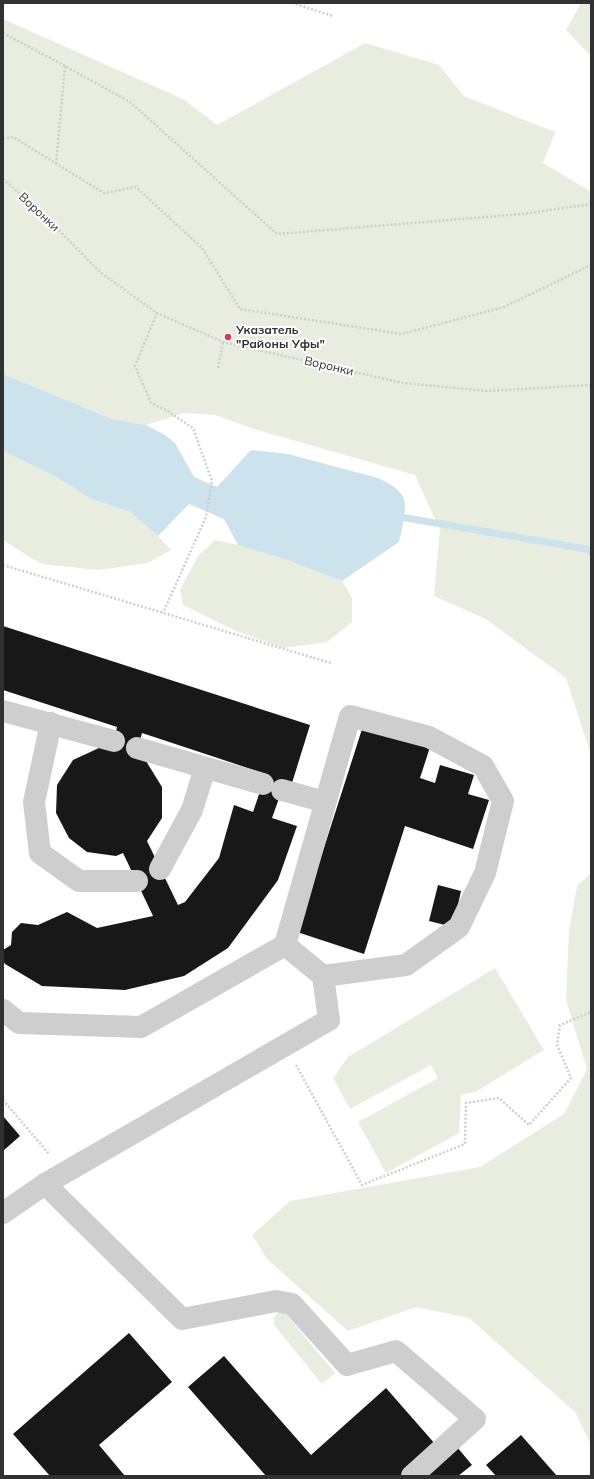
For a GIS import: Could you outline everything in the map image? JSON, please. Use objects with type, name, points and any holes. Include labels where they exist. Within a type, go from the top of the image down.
[{"type":"street","points":[[3,711],[114,741]]},
{"type":"street","points":[[3,1010],[19,1023],[141,1026],[285,945],[350,716],[429,737],[483,766],[503,801],[486,873],[459,926],[406,965],[323,976]]},
{"type":"street","points":[[51,723],[34,802],[40,853],[79,882],[137,881]]},
{"type":"street","points":[[137,748],[325,802]]},
{"type":"street","points":[[160,869],[192,810],[205,768]]},
{"type":"street","points":[[3,1213],[65,1172],[329,1020],[323,976],[285,945]]},
{"type":"street","points":[[45,1184],[182,1319],[276,1301],[292,1304],[347,1365],[396,1351],[475,1419],[412,1476]]},
{"type":"path","points":[[292,3],[333,16]]},
{"type":"path","points":[[3,33],[130,102],[277,234],[523,214],[591,204]]},
{"type":"path","points":[[56,164],[65,66]]},
{"type":"path","points":[[3,139],[13,137],[104,193],[136,187],[202,248],[240,309],[402,334],[504,307],[591,265]]},
{"type":"path","name":"Воронки","points":[[3,179],[40,211],[100,272],[157,313],[223,342],[403,383],[487,391],[591,385]]},
{"type":"path","points":[[157,313],[135,366],[151,403],[166,410],[193,428],[212,481],[206,517],[163,613]]},
{"type":"path","points":[[218,368],[223,342]]},
{"type":"path","points":[[3,565],[331,663]]},
{"type":"path","points":[[285,1045],[362,1185],[465,1144],[466,1102],[499,1098],[530,1125],[571,1078],[557,1045],[560,1025],[591,1012]]},
{"type":"path","points":[[3,1100],[65,1172]]},
{"type":"shaded area","points":[[581,3],[591,3],[591,56],[566,30]]},
{"type":"shaded area","points":[[3,19],[183,99],[217,125],[365,43],[439,65],[464,96],[555,132],[543,163],[591,191],[591,755],[566,678],[486,619],[434,596],[440,530],[415,475],[254,429],[215,415],[184,413],[146,425],[112,419],[3,374]]},
{"type":"shaded area","points":[[3,451],[58,478],[91,499],[130,512],[158,536],[171,550],[148,563],[98,570],[41,564],[3,540]]},
{"type":"shaded area","points":[[215,540],[238,545],[287,560],[342,581],[352,598],[352,622],[327,642],[284,648],[236,631],[183,605],[180,590],[198,556]]},
{"type":"shaded area","points":[[591,873],[591,1445],[575,1412],[469,1318],[416,1307],[348,1331],[267,1259],[252,1235],[290,1201],[480,1167],[564,1114],[587,1069],[566,1000],[569,931],[577,886]]},
{"type":"shaded area","points":[[495,968],[544,1050],[477,1091],[461,1095],[459,1133],[386,1173],[358,1122],[438,1078],[431,1065],[350,1109],[333,1078],[348,1057]]},
{"type":"shaded area","points":[[278,1313],[285,1313],[335,1373],[322,1384],[274,1325],[274,1318]]},
{"type":"water","points":[[3,374],[112,419],[146,425],[165,435],[175,443],[194,477],[217,487],[251,450],[288,454],[378,478],[395,488],[404,498],[405,511],[399,542],[342,581],[287,560],[238,545],[224,519],[189,504],[158,536],[130,512],[91,499],[58,478],[3,451]]},
{"type":"building","points":[[3,626],[310,725],[292,783],[282,790],[272,818],[297,826],[278,880],[228,948],[184,976],[125,990],[42,986],[5,964],[3,961],[3,950],[11,945],[12,932],[21,923],[38,925],[67,912],[97,928],[153,916],[123,853],[116,856],[87,852],[69,838],[56,813],[57,785],[73,760],[114,741],[117,727],[3,690]],"holes":[[[142,733],[266,774],[253,812],[234,805],[219,858],[185,902],[178,905],[147,841],[162,818],[162,787],[146,761],[136,754]]]},
{"type":"building","points":[[363,726],[430,747],[420,778],[435,783],[440,765],[474,775],[468,794],[489,800],[473,849],[405,826],[364,954],[297,932]]},
{"type":"building","points":[[438,885],[461,891],[453,927],[429,921]]},
{"type":"building","points":[[3,1116],[20,1136],[3,1151]]},
{"type":"building","points":[[129,1333],[172,1382],[99,1445],[125,1476],[50,1476],[13,1434]]},
{"type":"building","points":[[224,1356],[311,1455],[386,1388],[436,1445],[401,1476],[266,1476],[188,1387]]},
{"type":"building","points":[[521,1435],[557,1476],[496,1476],[486,1465]]},
{"type":"building","points":[[457,1447],[472,1465],[458,1476],[423,1476]]},
{"type":"waterway","points":[[395,516],[586,549],[591,552]]},
{"type":"place","name":"Указатель \"Районы Уфы\"","points":[[228,337]]}]
